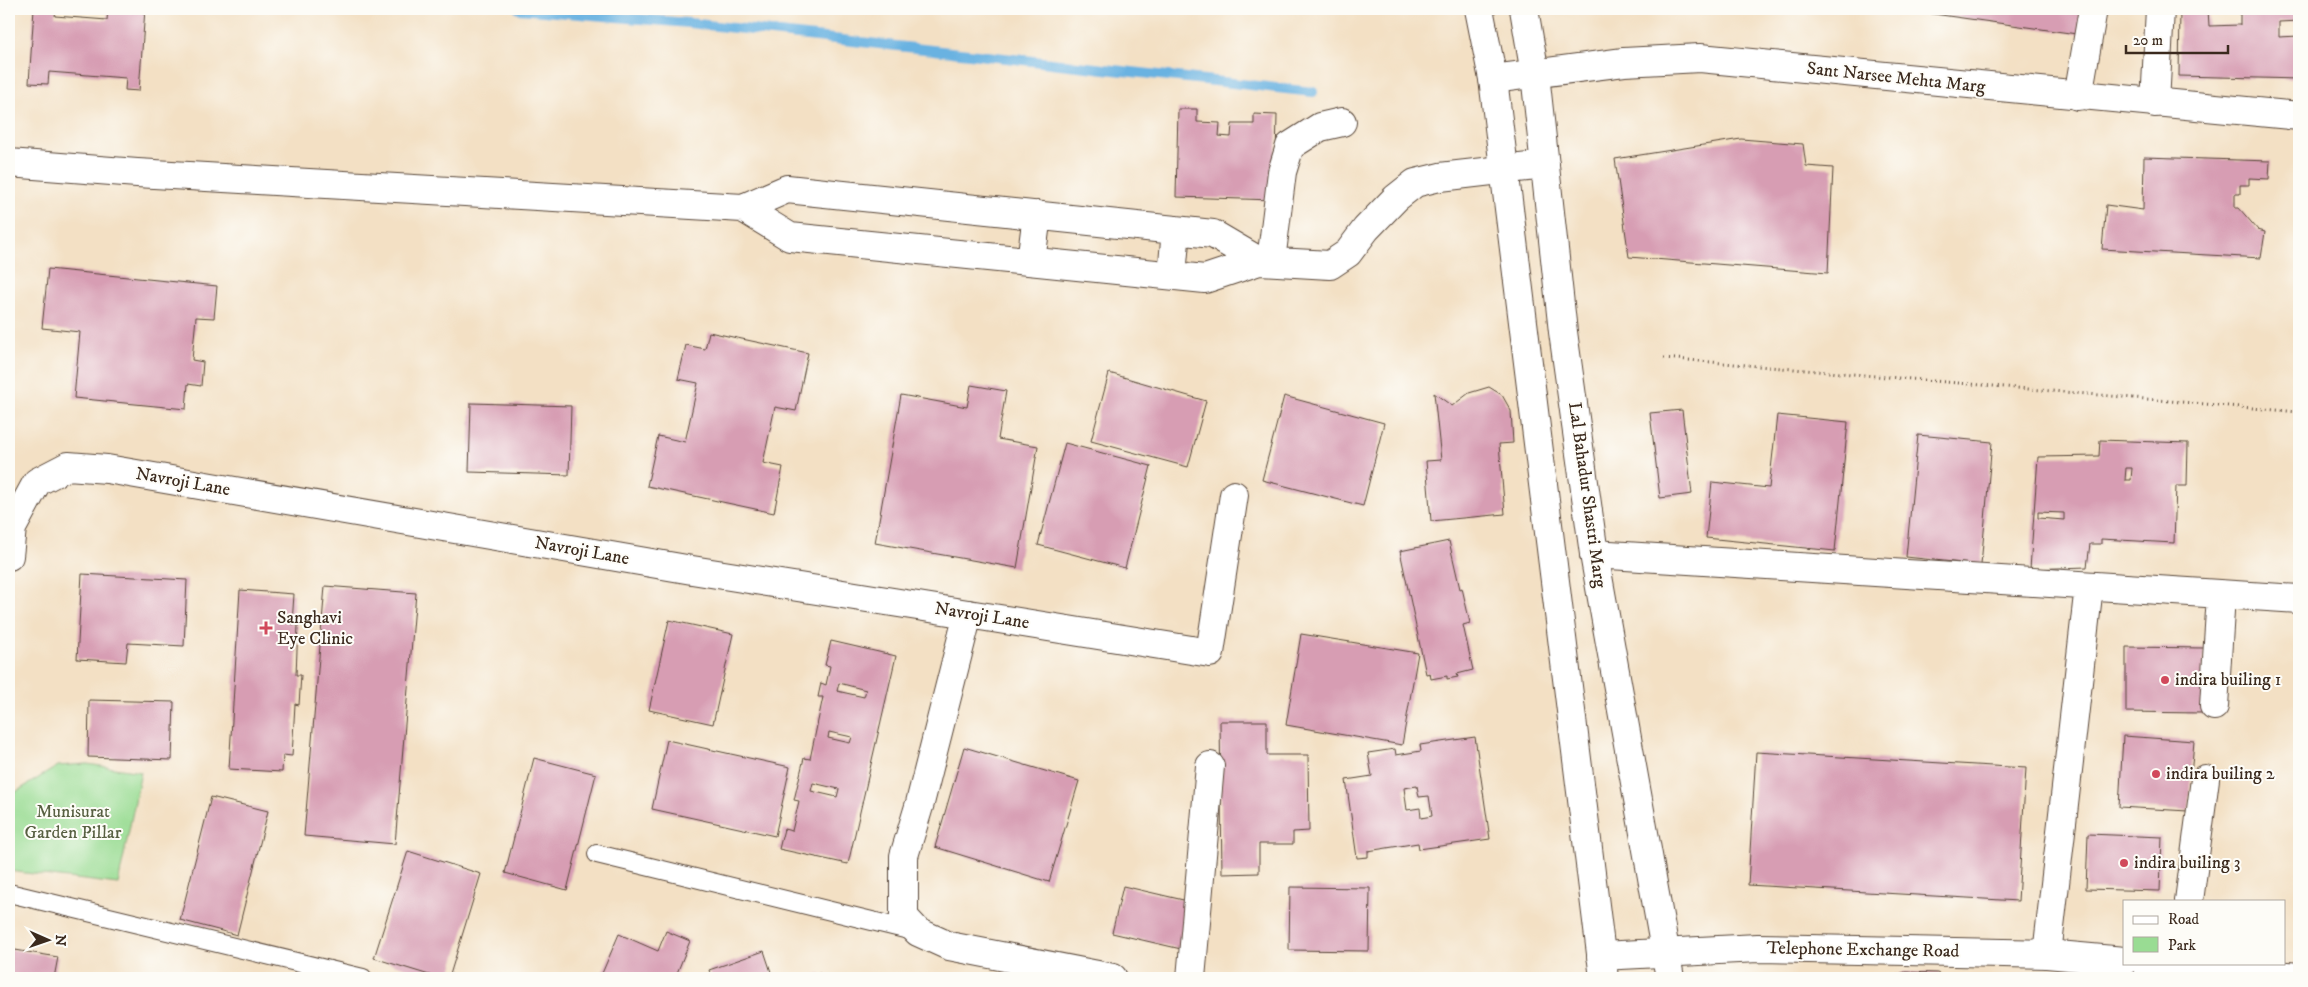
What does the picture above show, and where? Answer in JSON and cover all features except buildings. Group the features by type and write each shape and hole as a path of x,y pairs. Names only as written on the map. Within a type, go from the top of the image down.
{"street":[{"path":"1479,9 1493,79 1602,967"},
{"name":"Lal Bahadur Shastri Marg","path":"1524,9 1535,74 1563,332 1594,554 1668,966"},
{"path":"2078,96 2093,9"},
{"path":"2154,103 2160,9"},
{"name":"Sant Narsee Mehta Marg","path":"1493,79 1624,62 1700,58 2299,116"},
{"path":"1265,261 1282,172 1290,146 1320,127 1342,122"},
{"path":"9,163 156,174 742,208 788,188 1213,234 1265,261"},
{"path":"742,208 790,237 1205,279 1265,261 1330,265 1348,253 1366,229 1396,198 1415,184 1440,177 1545,165"},
{"path":"1031,261 1037,215"},
{"path":"1172,275 1176,230"},
{"name":"Navroji Lane","path":"9,556 17,503 37,482 68,466 107,469 672,566 1210,653 1234,495"},
{"path":"1594,554 2299,599"},
{"path":"2047,954 2089,586"},
{"path":"2214,706 2221,595"},
{"path":"968,614 920,803 904,856 904,917 918,932 949,946 1113,978"},
{"path":"1191,978 1210,766"},
{"path":"2189,900 2205,778"},
{"name":"Telephone Exchange Road","path":"1602,967 1668,966 1758,948 2047,954 2123,961"},
{"path":"2163,964 2299,977"}],"lane":[{"path":"597,854 918,932"},
{"path":"9,893 363,978"}],"path":[{"path":"1664,358 2299,412"}],"green space":[{"name":"Munisurat Garden Pillar","path":"87,764 141,772 118,884 9,871 9,796 58,766"}],"waterway":[{"path":"519,9 689,23 1313,92"}],"place":[{"name":"Sanghavi Eye Clinic","path":"266,628"},
{"name":"indira builing 1","path":"2165,680"},
{"name":"indira builing 2","path":"2156,774"},
{"name":"indira builing 3","path":"2124,863"}]}
